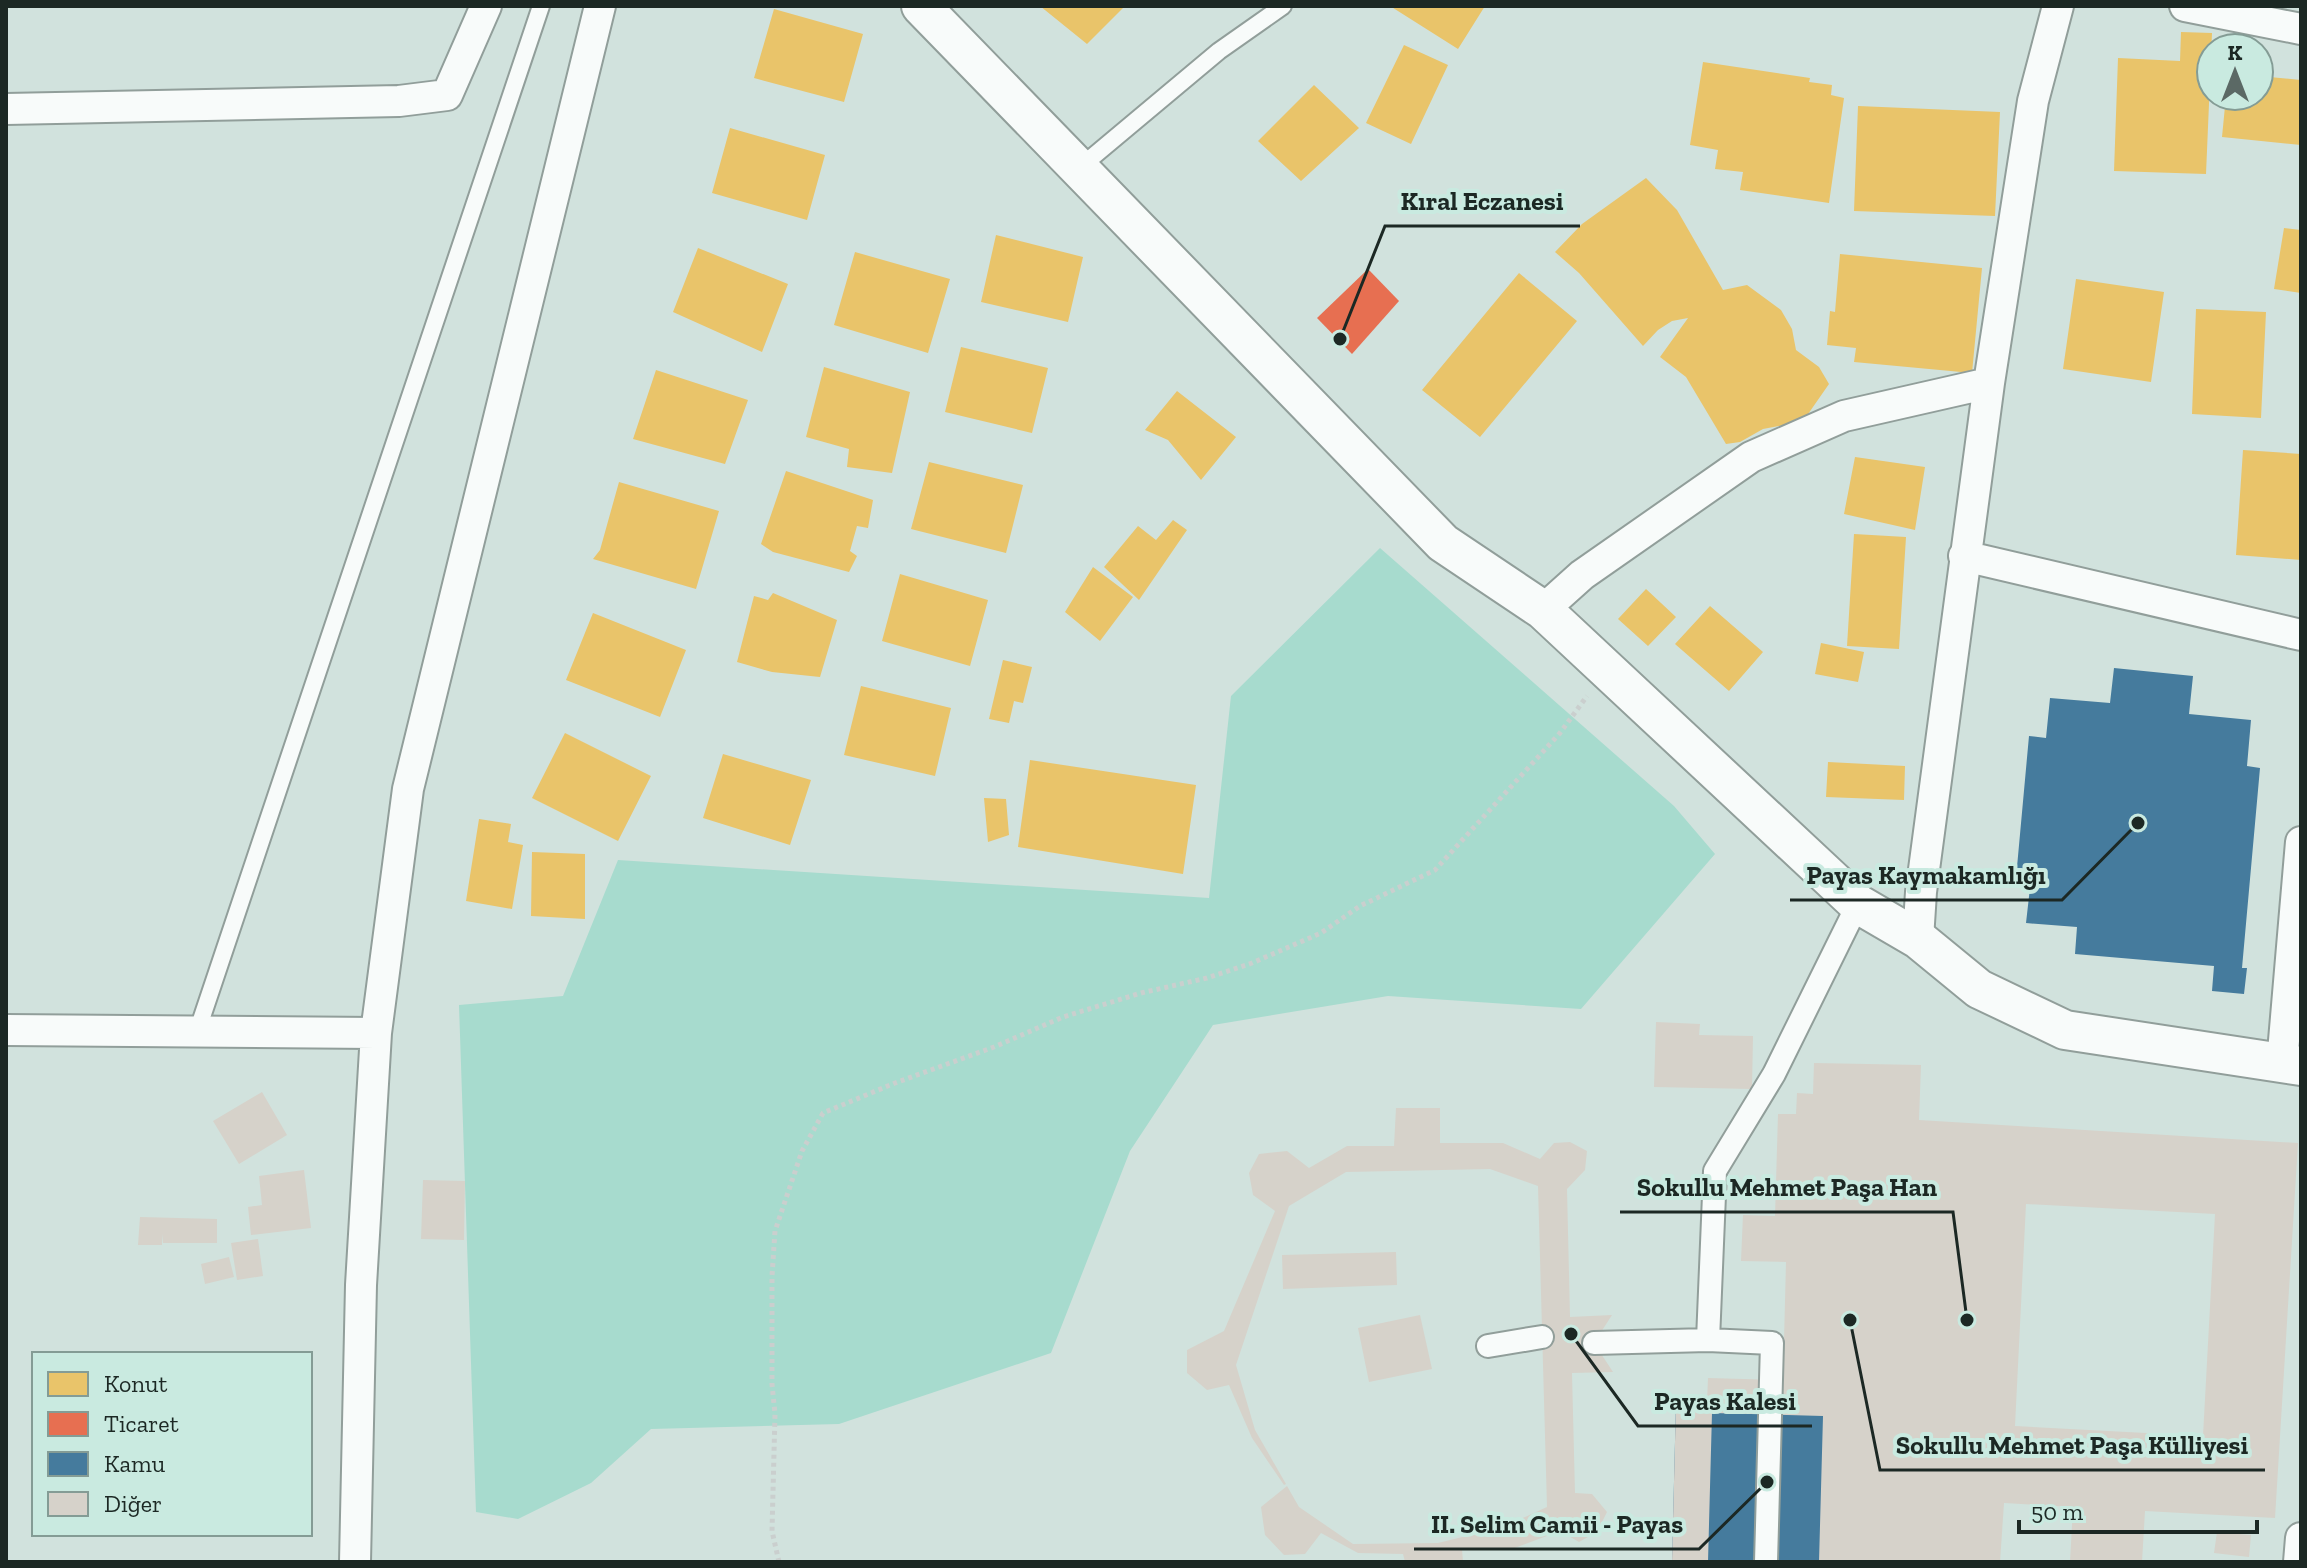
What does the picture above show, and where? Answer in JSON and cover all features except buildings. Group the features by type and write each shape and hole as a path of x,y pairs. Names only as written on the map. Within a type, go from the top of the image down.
{"street":[{"path":"6,109 399,101 447,95 486,6"},
{"path":"355,1562 361,1285 376,1033 408,789 600,6"},
{"path":"921,6 1443,543 1543,610 1858,904 1918,939 1979,989 2065,1030 2291,1065 2301,842"},
{"path":"1918,939 1921,892 1989,383 2033,101 2058,6"},
{"path":"2185,6 2301,29"},
{"path":"1543,610 1582,575 1751,457 1844,416 1989,383"},
{"path":"1964,556 2301,635"},
{"path":"1708,1340 1715,1171 1774,1074 1858,904"},
{"path":"6,1030 376,1033"},
{"path":"1488,1346 1542,1337"},
{"path":"1594,1343 1708,1340 1772,1343 1766,1562"},
{"path":"2299,1562 2301,1538"}],"lane":[{"path":"197,1032 541,6"},
{"path":"1078,169 1219,51 1283,6"}],"path":[{"path":"779,1562 772,1531 775,1414 772,1276 775,1231 802,1151 823,1113 1063,1017 1252,963 1321,933 1360,906 1435,870 1560,733 1607,669"}],"green space":[{"path":"1380,548 1674,806 1715,854 1581,1009 1388,996 1213,1025 1130,1151 1051,1353 839,1424 651,1429 591,1483 518,1519 476,1512 459,1005 563,996 618,860 1209,898 1231,696"}],"place":[{"name":"Kıral Eczanesi","path":"1340,339"},
{"name":"Payas Kaymakamlığı","path":"2138,823"},
{"name":"Sokullu Mehmet Paşa Külliyesi","path":"1850,1320"},
{"name":"Sokullu Mehmet Paşa Han","path":"1967,1320"},
{"name":"Payas Kalesi","path":"1571,1334"},
{"name":"II. Selim Camii - Payas","path":"1767,1482"}]}
